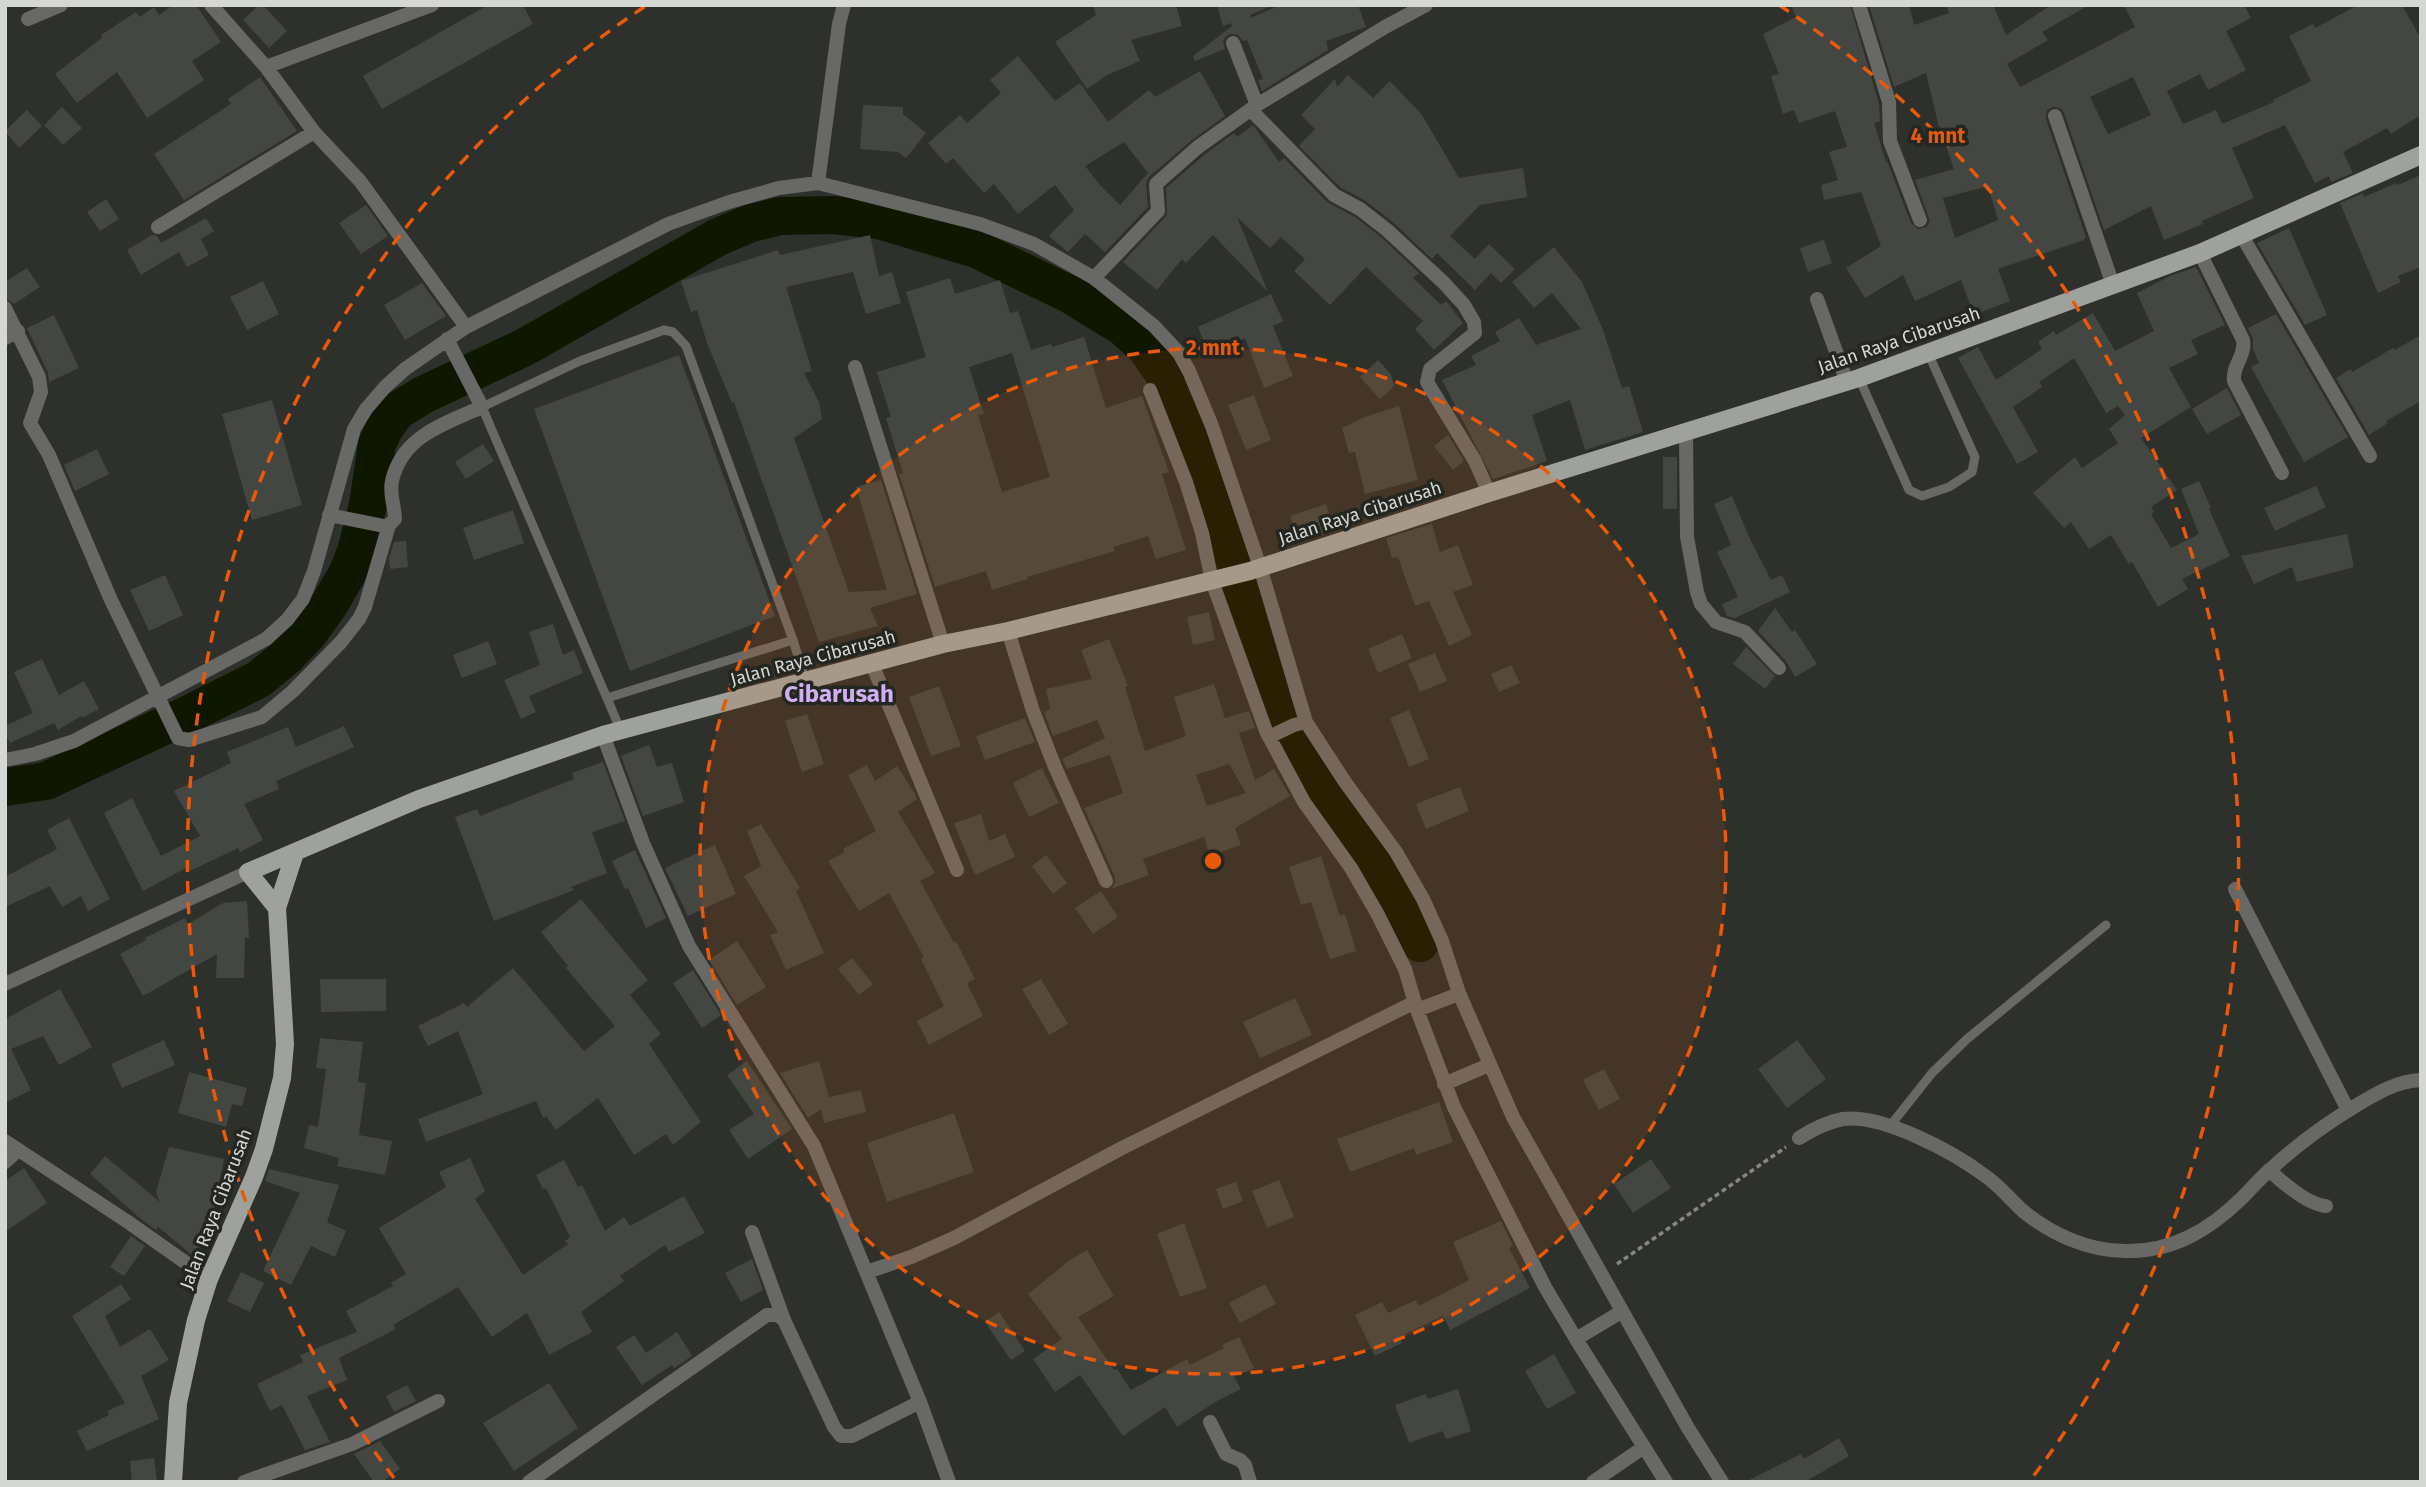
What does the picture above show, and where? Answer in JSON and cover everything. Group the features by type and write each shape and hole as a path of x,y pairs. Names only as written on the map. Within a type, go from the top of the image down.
{"main road":[{"name":"Jalan Raya Cibarusah","path":"248,872 419,799 612,733 943,644 1008,631 1255,569 1853,380 2200,253 2421,155"},
{"name":"Jalan Raya Cibarusah","path":"173,1482 178,1403 196,1320 209,1279 254,1177 275,1113 282,1078 285,1044 277,908 295,853"},
{"path":"248,872 277,908"}],"street":[{"path":"28,19 61,5"},
{"path":"266,67 432,5"},
{"path":"818,183 839,24 844,5"},
{"path":"1094,278 1157,211 1156,184 1198,147 1254,108 1385,27 1426,5"},
{"path":"1859,5 1889,102 1890,141 1920,220"},
{"path":"217,7 314,132 360,181 466,327"},
{"path":"1233,43 1254,108 1320,182 1334,195 1360,209 1387,230 1464,305 1474,322 1475,333 1430,369 1427,382 1475,461 1489,493"},
{"path":"2055,116 2113,285"},
{"path":"158,227 314,132"},
{"path":"5,760 35,754 74,741 266,639 288,620 303,599 314,571 354,429 366,409 405,369 466,327 668,224 729,202 779,188 818,183 980,224 1034,244 1094,278 1154,326 1179,353 1212,426 1300,724 1396,852 1423,899 1442,941 1483,1068 1600,1275 1617,1314 1722,1482"},
{"path":"2242,236 2370,456"},
{"path":"2200,253 2243,340 2244,352 2234,372 2234,382 2282,473"},
{"path":"1817,299 1853,380"},
{"path":"5,308 12,335 39,377 41,393 30,423 49,455 111,600 173,732 178,738 189,740 262,716 293,691 341,642 359,619 365,607 386,526 395,519 392,480 404,453 416,439 482,407 447,339"},
{"path":"855,367 943,644"},
{"path":"1150,390 1194,506 1240,664 1271,736 1304,802 1351,868 1405,969 1446,1083 1545,1287 1581,1336 1666,1482"},
{"path":"1686,433 1687,537 1701,604 1704,611 1716,622 1745,632 1779,668"},
{"path":"329,515 386,526"},
{"path":"1008,631 1033,711 1106,881"},
{"path":"872,664 957,870"},
{"path":"1271,736 1300,724"},
{"path":"612,733 643,842 689,946 814,1146 920,1402 949,1482"},
{"path":"5,984 248,872"},
{"path":"2235,889 2348,1110"},
{"path":"867,1272 954,1238 1122,1148 1418,1007 1459,994"},
{"path":"1446,1083 1483,1068"},
{"path":"1799,1138 1813,1128 1844,1119 1858,1119 1890,1126 1957,1157 1986,1175 2022,1210 2071,1240 2101,1249 2148,1250 2177,1244 2203,1230 2273,1174 2300,1143 2348,1110 2399,1083 2421,1080"},
{"path":"5,1141 209,1279"},
{"path":"5,1161 17,1151"},
{"path":"2273,1174 2316,1205 2326,1206"},
{"path":"752,1232 784,1320 834,1427 841,1436 852,1436 920,1402"},
{"path":"1581,1336 1617,1314"},
{"path":"529,1482 767,1315 778,1315 784,1320"},
{"path":"244,1482 352,1444 438,1401"},
{"path":"1210,1422 1226,1454 1245,1465 1250,1482"},
{"path":"1594,1482 1644,1447"}],"lane":[{"path":"612,733 607,698 482,407 580,361 652,333 664,330 673,332 686,346 806,682"},
{"path":"1853,380 1909,490 1922,496 1949,487 1972,472 1975,457 1928,353"},
{"path":"607,698 793,640"},
{"path":"1890,1126 1932,1073 1967,1039 2106,925"}],"path":[{"path":"1600,1275 1799,1138"}],"building":[{"path":"173,5 196,5 221,42 192,61 204,80 147,118 117,72 77,103 55,74 103,37 101,35 136,12 140,17 154,7 159,15"},
{"path":"259,5 263,5 287,31 269,48 243,20"},
{"path":"488,5 523,5 533,24 382,109 363,76"},
{"path":"1093,5 1176,5 1182,26 1131,40 1140,61 1107,75 1087,89 1055,42 1096,15"},
{"path":"1217,5 1273,5 1250,15 1251,18 1280,5 1358,5 1366,27 1326,41 1328,50 1262,91 1258,80 1263,79 1247,40 1243,41 1238,35 1226,36 1223,42 1225,49 1195,61 1193,56 1232,26 1231,23 1223,26"},
{"path":"1791,5 1850,5 1879,104 1880,121 1874,123 1886,162 1911,223 1918,229 1927,227 1930,221 1915,180 1954,169 1938,123 1926,73 1894,87 1869,5 1909,5 1914,25 1949,13 1946,5 1993,5 2006,35 2051,5 2089,5 2042,32 2048,40 2007,64 2020,87 2135,27 2124,5 2244,5 2251,18 2226,31 2246,70 2208,90 2200,74 2167,91 2183,124 2216,110 2222,124 2274,102 2273,100 2311,81 2289,36 2313,24 2315,28 2358,5 2402,5 2421,39 2421,115 2391,134 2387,128 2343,152 2353,173 2331,182 2329,176 2315,183 2285,125 2232,148 2254,198 2164,240 2151,206 2104,230 2064,113 2061,108 2053,107 2047,110 2046,119 2086,237 2084,240 1998,269 2010,301 1974,315 1961,280 1915,301 1903,275 1865,298 1846,268 1881,246 1861,192 1824,200 1821,185 1838,180 1829,152 1847,147 1835,111 1799,123 1794,110 1783,114 1771,76 1779,74 1763,34 1796,17","holes":["2133,77 2151,115 2108,134 2090,97","1988,186 1998,220 1955,238 1943,198"]},
{"path":"1018,56 1055,101 1080,83 1108,122 1149,90 1155,97 1200,71 1225,116 1149,177 1146,184 1148,207 1105,252 1085,234 1068,252 1049,236 1074,210 1055,185 1018,214 994,184 984,193 953,158 946,164 928,143 960,115 967,123 1001,93 990,80","holes":["1124,142 1148,173 1120,205 1085,166"]},
{"path":"1348,75 1373,98 1390,81 1422,115 1459,178 1523,168 1527,197 1480,205 1450,236 1475,259 1489,244 1515,269 1501,283 1491,273 1475,290 1437,253 1432,259 1366,201 1340,187 1299,146 1315,129 1301,115 1335,79 1337,87"},
{"path":"260,77 297,131 184,200 154,154 231,104 228,99"},
{"path":"863,105 903,107 903,114 926,133 906,158 898,152 860,149"},
{"path":"62,107 82,128 63,145 44,125"},
{"path":"27,110 42,126 19,148 5,131"},
{"path":"1253,125 1279,162 1284,158 1327,202 1355,217 1381,237 1419,273 1413,278 1441,305 1446,301 1463,323 1434,350 1415,329 1423,321 1366,267 1330,305 1294,271 1305,259 1281,237 1270,248 1237,217 1268,292 1213,235 1186,263 1182,259 1157,290 1123,262 1167,215 1166,188 1234,133 1237,137"},
{"path":"2421,175 2421,267 2398,276 2401,282 2378,293 2340,203 2363,193 2364,197"},
{"path":"106,199 119,219 100,231 87,212"},
{"path":"366,205 388,236 361,254 339,223"},
{"path":"206,218 214,231 201,239 209,255 187,267 179,252 141,275 127,250 152,235 157,236 161,243"},
{"path":"2289,228 2327,315 2305,325 2257,243"},
{"path":"870,235 879,276 892,272 901,303 866,314 853,272 786,287 812,371 804,373 819,402 822,419 794,438 849,592 887,590 856,487 881,480 917,594 870,608 878,626 819,642 734,402 732,403 707,343 697,310 691,312 681,281 778,250 780,255"},
{"path":"1824,240 1832,263 1808,272 1800,248"},
{"path":"1554,247 1582,282 1603,330 1622,388 1629,386 1643,432 1585,450 1570,400 1532,415 1547,461 1493,479 1442,380 1476,365 1471,356 1500,341 1495,332 1519,318 1536,345 1581,329 1552,293 1534,308 1512,282"},
{"path":"2196,267 2225,325 2191,340 2198,354 2169,368 2191,407 2141,438 2177,490 2151,507 2154,512 2151,514 2171,548 2199,534 2181,489 2199,481 2230,556 2182,579 2188,589 2158,607 2132,562 2129,564 2111,535 2089,549 2071,522 2064,528 2033,493 2075,457 2082,468 2118,443 2109,429 2125,415 2118,406 2106,413 2074,358 2039,382 2042,387 2013,407 2038,452 2017,464 1958,358 1978,347 1996,380 2042,349 2038,342 2054,331 2056,335 2093,313 2115,351 2154,331 2137,293 2170,276"},
{"path":"27,268 40,287 14,304 5,298 5,282"},
{"path":"950,278 955,294 1000,280 1010,313 1018,311 1031,350 1084,337 1106,408 1142,396 1169,472 1162,474 1186,550 1156,559 1148,536 1113,547 1115,551 992,590 986,571 935,587 899,474 903,473 886,418 891,417 877,372 926,357 906,292","holes":["1012,353 1050,477 1002,492 978,415 984,414 969,367"]},
{"path":"263,281 279,314 247,330 230,297"},
{"path":"422,283 446,316 405,340 384,305"},
{"path":"1271,294 1283,321 1273,326 1293,376 1264,388 1245,338 1209,354 1198,327"},
{"path":"2276,314 2348,437 2304,462 2251,367 2259,363 2248,328"},
{"path":"54,315 79,368 49,382 48,373 27,328"},
{"path":"2421,335 2421,401 2386,421 2388,423 2369,435 2336,378"},
{"path":"679,355 775,616 630,671 534,409"},
{"path":"1378,360 1391,374 1394,386 1380,399 1360,377"},
{"path":"2227,388 2241,415 2207,434 2192,409"},
{"path":"1254,395 1271,440 1246,450 1228,405"},
{"path":"272,400 302,505 252,520 222,414"},
{"path":"1399,406 1418,480 1365,494 1355,452 1349,453 1342,428"},
{"path":"1448,435 1464,461 1453,470 1434,446"},
{"path":"483,444 494,461 466,479 455,462"},
{"path":"97,449 109,474 75,491 64,465"},
{"path":"1663,457 1677,457 1677,509 1663,509"},
{"path":"2316,486 2326,507 2275,531 2264,508"},
{"path":"1732,496 1771,580 1782,575 1790,592 1735,618 1727,616 1722,604 1738,597 1717,552 1731,545 1714,504"},
{"path":"1326,504 1334,529 1299,541 1290,516"},
{"path":"513,510 524,543 474,560 463,528"},
{"path":"1432,524 1440,552 1458,545 1473,585 1453,592 1472,635 1449,646 1429,601 1415,606 1398,557 1392,558 1386,538"},
{"path":"2347,534 2354,567 2297,582 2292,567 2254,584 2241,556"},
{"path":"406,541 408,567 390,569 389,558 394,542"},
{"path":"165,575 183,615 149,631 130,590"},
{"path":"1775,608 1792,632 1795,630 1817,664 1795,677 1786,661 1758,631"},
{"path":"1209,612 1215,640 1193,645 1187,617"},
{"path":"553,624 563,655 574,650 583,673 529,696 536,712 521,719 504,680 540,665 529,632"},
{"path":"1402,634 1412,658 1378,673 1368,649"},
{"path":"1109,639 1128,686 1125,687 1145,751 1186,736 1174,697 1214,684 1225,718 1249,711 1255,728 1239,733 1255,780 1274,769 1290,796 1235,828 1241,845 1210,856 1204,837 1143,859 1149,875 1111,889 1115,877 1084,808 1123,793 1110,755 1067,769 1062,759 1105,738 1097,720 1053,736 1044,712 1050,709 1046,689 1092,679 1081,650","holes":["1229,764 1246,793 1207,806 1196,775"]},
{"path":"488,641 497,664 462,678 453,655"},
{"path":"1746,647 1775,676 1765,689 1733,664"},
{"path":"1435,653 1447,681 1420,692 1408,664"},
{"path":"42,659 59,695 84,681 99,709 58,730 54,723 10,743 5,726 33,713 14,672"},
{"path":"1511,665 1520,683 1499,692 1491,674"},
{"path":"939,686 961,746 931,756 909,697"},
{"path":"1409,710 1429,759 1409,767 1390,718"},
{"path":"807,714 824,764 802,772 785,721"},
{"path":"1025,718 1035,742 985,760 976,736"},
{"path":"344,726 354,747 276,781 279,789 244,804 263,840 240,852 238,848 190,871 188,867 143,891 104,813 132,798 161,856 200,836 174,791 231,763 227,752 288,727 296,747"},
{"path":"649,745 657,767 672,763 684,802 643,816 621,756"},
{"path":"603,762 625,821 592,832 607,873 571,887 574,890 494,921 455,817 477,809 480,816 574,779 572,773"},
{"path":"867,765 875,781 897,766 915,794 917,799 898,812 935,873 920,881 975,979 967,983 983,1016 929,1045 917,1021 944,1006 921,959 924,957 889,893 859,911 828,861 845,852 843,849 876,831 848,775"},
{"path":"1042,768 1059,803 1029,817 1013,783"},
{"path":"1460,787 1469,811 1426,829 1416,804"},
{"path":"981,814 989,841 1005,834 1015,857 975,875 954,823"},
{"path":"69,818 110,899 88,911 81,896 62,907 50,886 5,907 5,877 57,849 47,830"},
{"path":"761,824 800,888 796,891 824,953 786,970 770,935 778,932 744,876 761,866 747,831"},
{"path":"715,845 736,894 688,916 665,868"},
{"path":"635,850 666,918 646,928 612,861"},
{"path":"1046,855 1067,883 1053,894 1032,866"},
{"path":"1321,856 1340,916 1345,914 1356,951 1330,959 1311,902 1301,905 1289,867"},
{"path":"1101,891 1118,917 1093,934 1075,908"},
{"path":"581,899 648,980 630,995 661,1034 649,1044 701,1122 673,1145 666,1134 634,1155 598,1098 556,1130 546,1116 543,1118 536,1101 426,1142 418,1119 483,1094 458,1031 428,1046 418,1026 464,1003 467,1007 513,968 584,1051 615,1026 566,968 568,966 541,932"},
{"path":"247,901 249,938 245,938 244,978 216,978 217,954 143,996 120,954 185,918 188,924 223,903"},
{"path":"737,941 766,987 737,1005 709,960"},
{"path":"852,958 873,984 859,995 838,969"},
{"path":"693,970 721,1015 702,1028 673,983"},
{"path":"320,979 386,979 386,1011 321,1012"},
{"path":"1041,979 1068,1024 1049,1035 1022,989"},
{"path":"60,989 92,1047 59,1065 43,1036 11,1049 31,1090 5,1103 5,1019"},
{"path":"1295,998 1312,1035 1260,1058 1243,1022"},
{"path":"320,1038 363,1042 358,1082 366,1083 359,1135 392,1141 385,1175 337,1166 339,1158 304,1148 309,1125 318,1127 326,1069 316,1068"},
{"path":"164,1040 175,1065 122,1088 111,1064"},
{"path":"1797,1040 1826,1079 1787,1108 1758,1069"},
{"path":"747,1061 792,1129 748,1159 729,1130 754,1114 727,1075"},
{"path":"819,1061 829,1097 861,1090 866,1112 824,1123 821,1109 808,1118 780,1073"},
{"path":"1604,1069 1620,1099 1599,1110 1583,1080"},
{"path":"189,1072 247,1088 242,1106 232,1104 226,1127 178,1113"},
{"path":"1439,1102 1453,1142 1416,1155 1414,1148 1350,1172 1337,1139"},
{"path":"954,1113 974,1172 887,1202 867,1143"},
{"path":"169,1147 224,1159 214,1211 199,1232 206,1238 192,1255 158,1227 156,1230 142,1220 90,1174 105,1156 160,1202 156,1192"},
{"path":"470,1158 485,1191 475,1199 523,1275 568,1244 565,1241 570,1237 546,1188 543,1189 536,1175 564,1160 578,1187 582,1185 605,1231 624,1217 630,1226 684,1196 705,1233 669,1252 665,1245 620,1276 624,1281 581,1312 592,1332 549,1355 527,1313 492,1337 458,1287 393,1325 396,1329 339,1358 347,1380 307,1396 330,1442 305,1450 282,1405 270,1411 257,1384 303,1362 300,1355 357,1332 346,1311 393,1286 391,1283 406,1274 379,1228 446,1187 439,1172"},
{"path":"1651,1159 1671,1188 1633,1213 1614,1184"},
{"path":"24,1168 47,1203 5,1232 5,1181"},
{"path":"269,1169 339,1185 327,1222 346,1231 335,1257 311,1246 291,1285 263,1271 300,1193 265,1181"},
{"path":"1279,1180 1294,1217 1267,1228 1252,1191"},
{"path":"1236,1182 1243,1201 1223,1209 1216,1189"},
{"path":"1501,1221 1513,1246 1509,1248 1530,1288 1450,1330 1443,1316 1399,1337 1402,1343 1375,1356 1355,1315 1382,1302 1388,1313 1416,1300 1419,1306 1469,1280 1453,1242"},
{"path":"1184,1223 1207,1288 1180,1297 1157,1234"},
{"path":"131,1236 145,1246 124,1276 110,1267"},
{"path":"1087,1250 1114,1296 1078,1317 1131,1390 1187,1359 1190,1365 1224,1348 1222,1345 1239,1337 1254,1368 1234,1377 1241,1389 1177,1427 1165,1407 1123,1436 1080,1375 1055,1392 1033,1359 1062,1339 1028,1294 1070,1260"},
{"path":"752,1259 763,1290 741,1302 725,1273"},
{"path":"241,1272 264,1283 250,1312 227,1301"},
{"path":"121,1284 131,1299 105,1316 120,1347 150,1329 169,1360 141,1376 159,1419 87,1451 77,1431 109,1415 107,1411 125,1403 72,1316"},
{"path":"1265,1284 1276,1304 1240,1323 1229,1303"},
{"path":"999,1312 1025,1351 1011,1360 985,1322"},
{"path":"677,1332 692,1356 674,1368 672,1365 642,1385 616,1347 634,1335 646,1353"},
{"path":"1554,1354 1576,1393 1547,1409 1525,1371"},
{"path":"549,1383 578,1428 514,1471 483,1423"},
{"path":"407,1385 416,1401 394,1412 386,1396"},
{"path":"1458,1389 1471,1431 1446,1439 1443,1431 1409,1443 1395,1405 1426,1394 1428,1399"},
{"path":"1839,1438 1849,1456 1805,1482 1745,1482 1801,1454 1804,1459"},
{"path":"380,1441 400,1469 382,1482 374,1482 354,1454"},
{"path":"154,1458 157,1482 132,1482 130,1461"}],"waterway":[{"path":"5,787 46,781 259,679 286,657 308,634 347,574 356,552 368,505 377,444 397,411 423,395 525,347 718,237 751,223 780,216 834,215 879,220 976,249 1071,295 1123,327 1146,348 1177,393 1190,423 1210,500 1246,605 1275,710 1298,757 1380,869 1420,943"}],"district":[{"name":"Cibarusah","path":"839,694"}]}
